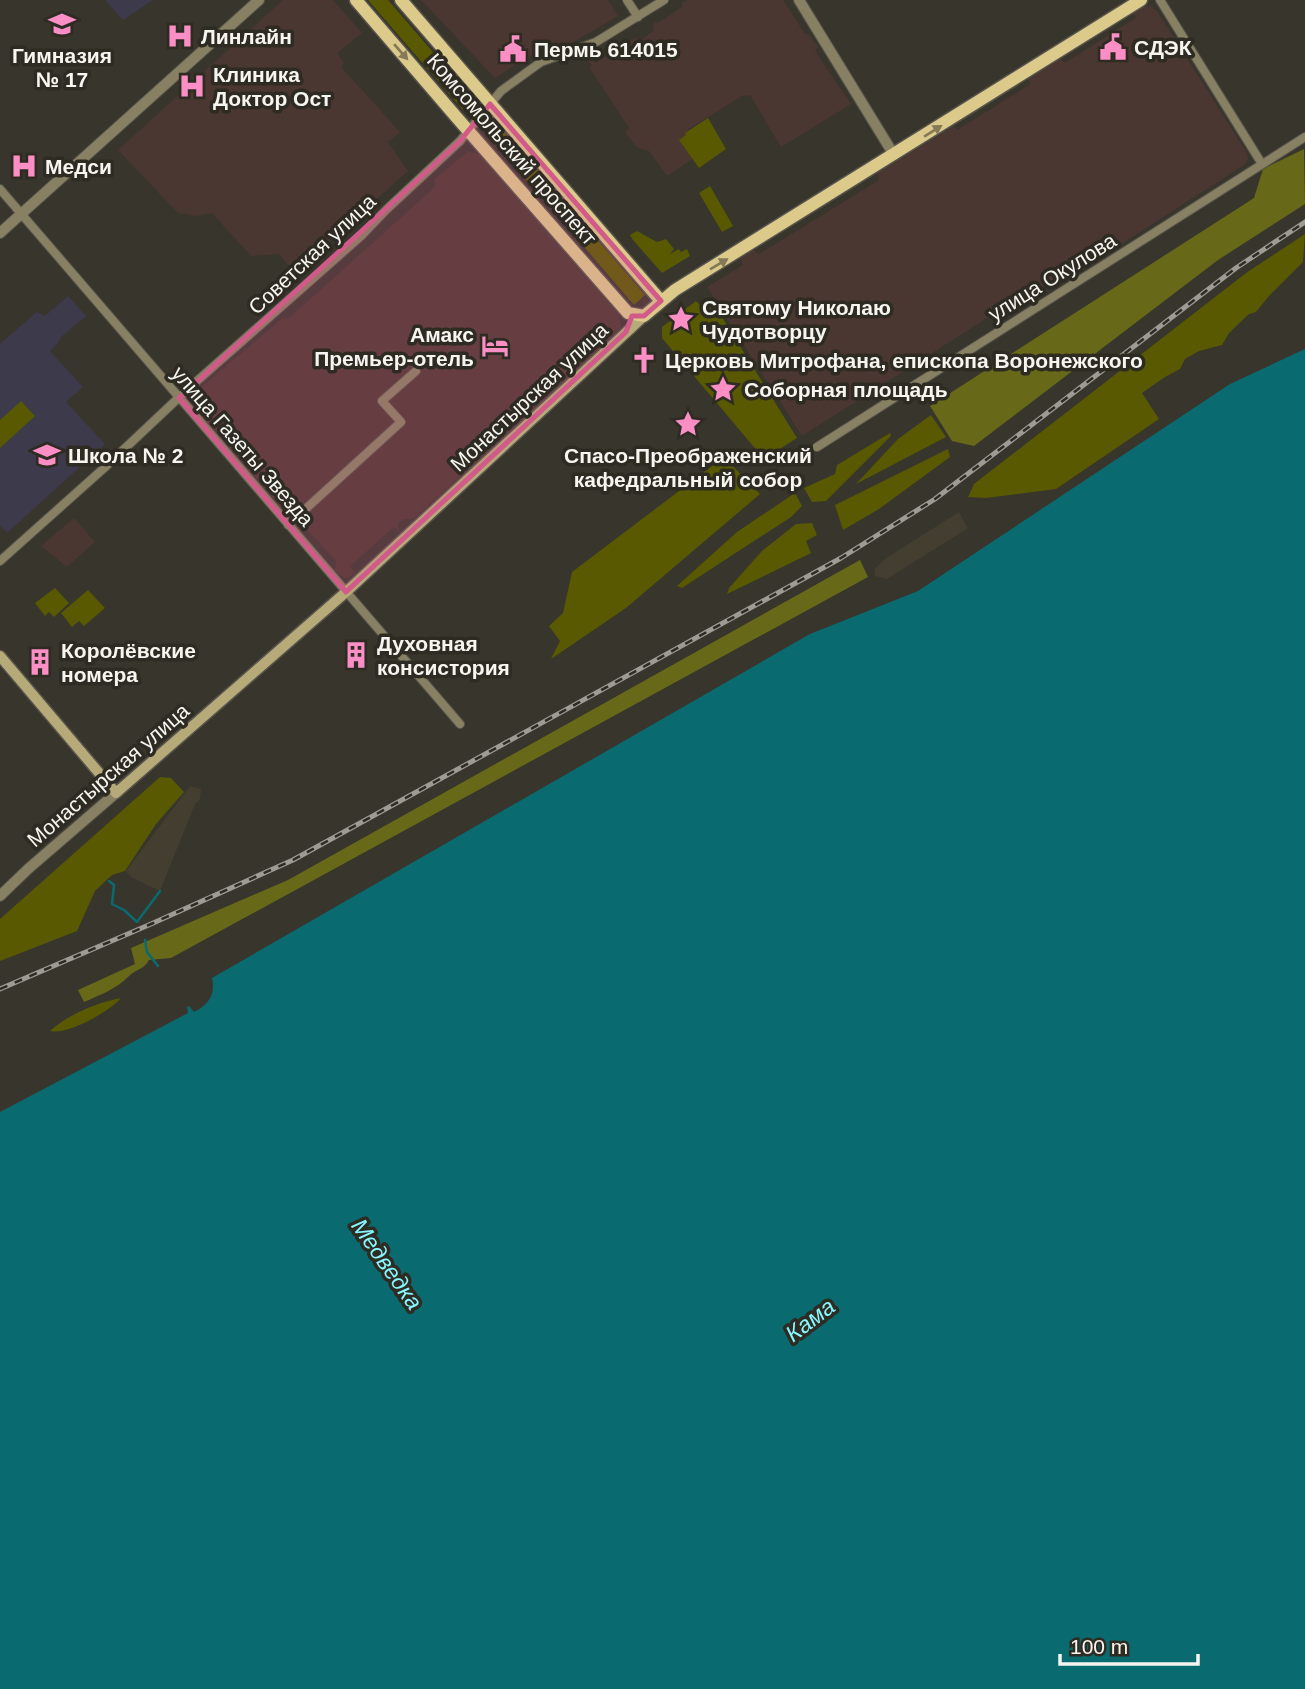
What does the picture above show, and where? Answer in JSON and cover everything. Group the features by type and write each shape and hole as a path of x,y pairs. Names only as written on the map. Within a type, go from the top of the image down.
{"main road":[{"name":"Комсомольский проспект","path":"356,0 628,313 632,327"},
{"name":"Комсомольский проспект","path":"401,0 661,301"},
{"name":"Монастырская улица","path":"116,793 346,592 661,301 1141,0"},
{"path":"628,313 644,316"},
{"path":"0,656 116,793"}],"street":[{"path":"0,233 259,0"},
{"path":"627,0 638,17"},
{"name":"Советская улица","path":"0,561 352,245 469,131 501,91 541,62 581,49 664,0"},
{"path":"799,0 894,155"},
{"path":"1160,0 1262,164"},
{"name":"улица Окулова","path":"817,447 1305,138"},
{"name":"улица Газеты Звезда","path":"0,189 460,724"},
{"path":"288,524 401,422 382,401 416,371"},
{"name":"Монастырская улица","path":"0,896 116,793"}],"highlighted area":[{"path":"490,104 661,301 644,316 632,316 626,332 346,592 179,398 460,141"}],"shaded area":[{"path":"105,0 153,0 123,20"},
{"path":"283,0 333,0 362,33 337,53 344,63 341,67 400,132 388,142 408,171 304,264 291,268 279,254 251,256 212,213 198,216 178,213 118,150"},
{"path":"368,0 388,0 475,101 464,111"},
{"path":"421,0 608,0 618,16 566,46 539,50 495,78"},
{"path":"687,0 783,0 805,34 809,34 818,47 815,51 851,104 781,147 750,95 742,96 687,130 697,156 667,176 649,151 638,148 625,133 629,128 589,67 592,65 587,58 591,58 595,63 635,38 641,40 653,31 654,22 658,23 682,7 682,3"},
{"path":"1151,6 1157,11 1247,153 1248,159 1244,165 1067,279 1059,277 1001,313 998,311 802,436 707,287 743,265 741,258 753,250 759,254 879,180 878,173 954,126 957,130 1031,84 1028,79 1060,59 1065,63 1137,17 1132,14 1142,7"},
{"path":"708,118 726,149 699,168 679,140"},
{"path":"505,132 645,295 634,305 494,142"},
{"path":"1304,149 1305,204 1218,260 974,446 952,441 930,406 1254,198 1263,169"},
{"path":"468,151 479,154 619,315 621,327 504,436 498,436 488,446 490,449 413,519 404,519 398,524 399,532 394,527 350,566 355,573 344,578 335,570 336,561 293,514 286,513 214,427 211,427 193,405 192,395 283,318 288,319 435,187 435,179"},
{"path":"710,186 733,226 722,232 699,193"},
{"path":"637,231 657,242 666,239 674,249 670,254 679,249 681,252 687,249 690,256 662,273 630,235"},
{"path":"1305,234 1303,262 1256,312 1249,314 1229,333 1222,345 1199,351 1185,359 1180,369 1142,393 1159,419 1056,489 986,498 968,497 974,484 1246,273"},
{"name":"Школа № 2","path":"68,296 86,316 61,337 50,351 83,387 66,402 105,444 7,533 0,525 0,344 37,312 45,316"},
{"path":"696,301 702,307 717,309 797,438 764,459 662,338 662,327"},
{"path":"21,401 35,416 0,448 0,420"},
{"path":"931,415 946,437 856,484 898,439"},
{"path":"890,433 891,436 826,501 812,502 804,488 835,474 837,465"},
{"path":"948,449 950,457 879,509 843,530 835,505"},
{"path":"724,457 760,494 626,608 551,659 560,641 549,626 563,613 572,572"},
{"path":"795,493 802,506 791,517 682,588 677,586 737,532"},
{"path":"959,512 968,528 887,579 875,576 874,569 888,557"},
{"path":"74,518 95,542 67,567 41,546"},
{"path":"812,523 817,535 806,541 811,553 727,594 729,588 762,551 796,524"},
{"path":"860,560 868,577 171,958 149,960 145,966 118,985 84,1002 78,990 135,964 131,948 288,880"},
{"path":"55,588 69,603 54,617 49,612 45,616 35,603"},
{"path":"88,590 105,608 84,626 79,621 72,627 61,613"},
{"path":"160,777 171,778 184,792 156,824 125,871 112,875 95,891 77,931 0,961 0,919"},
{"path":"190,786 201,789 200,799 195,804 160,891 131,877 126,871"},
{"path":"121,998 88,1021 67,1030 50,1031 83,1010"}],"water":[{"name":"Кама","path":"1305,349 1305,1689 0,1689 0,1112 188,1013 187,1007 194,1012 207,1003 212,994 212,978 810,634 918,591 1230,384"}],"waterway":[{"name":"Медведка","path":"109,881 114,885 112,904 124,910 137,922 160,891"},
{"name":"Медведка","path":"145,940 147,952 158,966"}],"railway":[{"path":"0,989 293,860 841,558 935,499 1236,268 1305,222"}],"place":[{"name":"Гимназия № 17","path":"62,24"},
{"name":"Линлайн","path":"180,36"},
{"name":"СДЭК","path":"1113,47"},
{"name":"Пермь 614015","path":"513,49"},
{"name":"Клиника Доктор Ост","path":"192,86"},
{"name":"Медси","path":"24,166"},
{"name":"Святому Николаю Чудотворцу","path":"681,319"},
{"name":"Амакс Премьер-отель","path":"495,346"},
{"name":"Церковь Митрофана, епископа Воронежского","path":"644,360"},
{"name":"Соборная площадь","path":"723,389"},
{"name":"Спасо-Преображенский кафедральный собор","path":"688,424"},
{"name":"Школа № 2","path":"47,455"},
{"name":"Духовная консистория","path":"356,655"},
{"name":"Королёвские номера","path":"40,662"}]}
